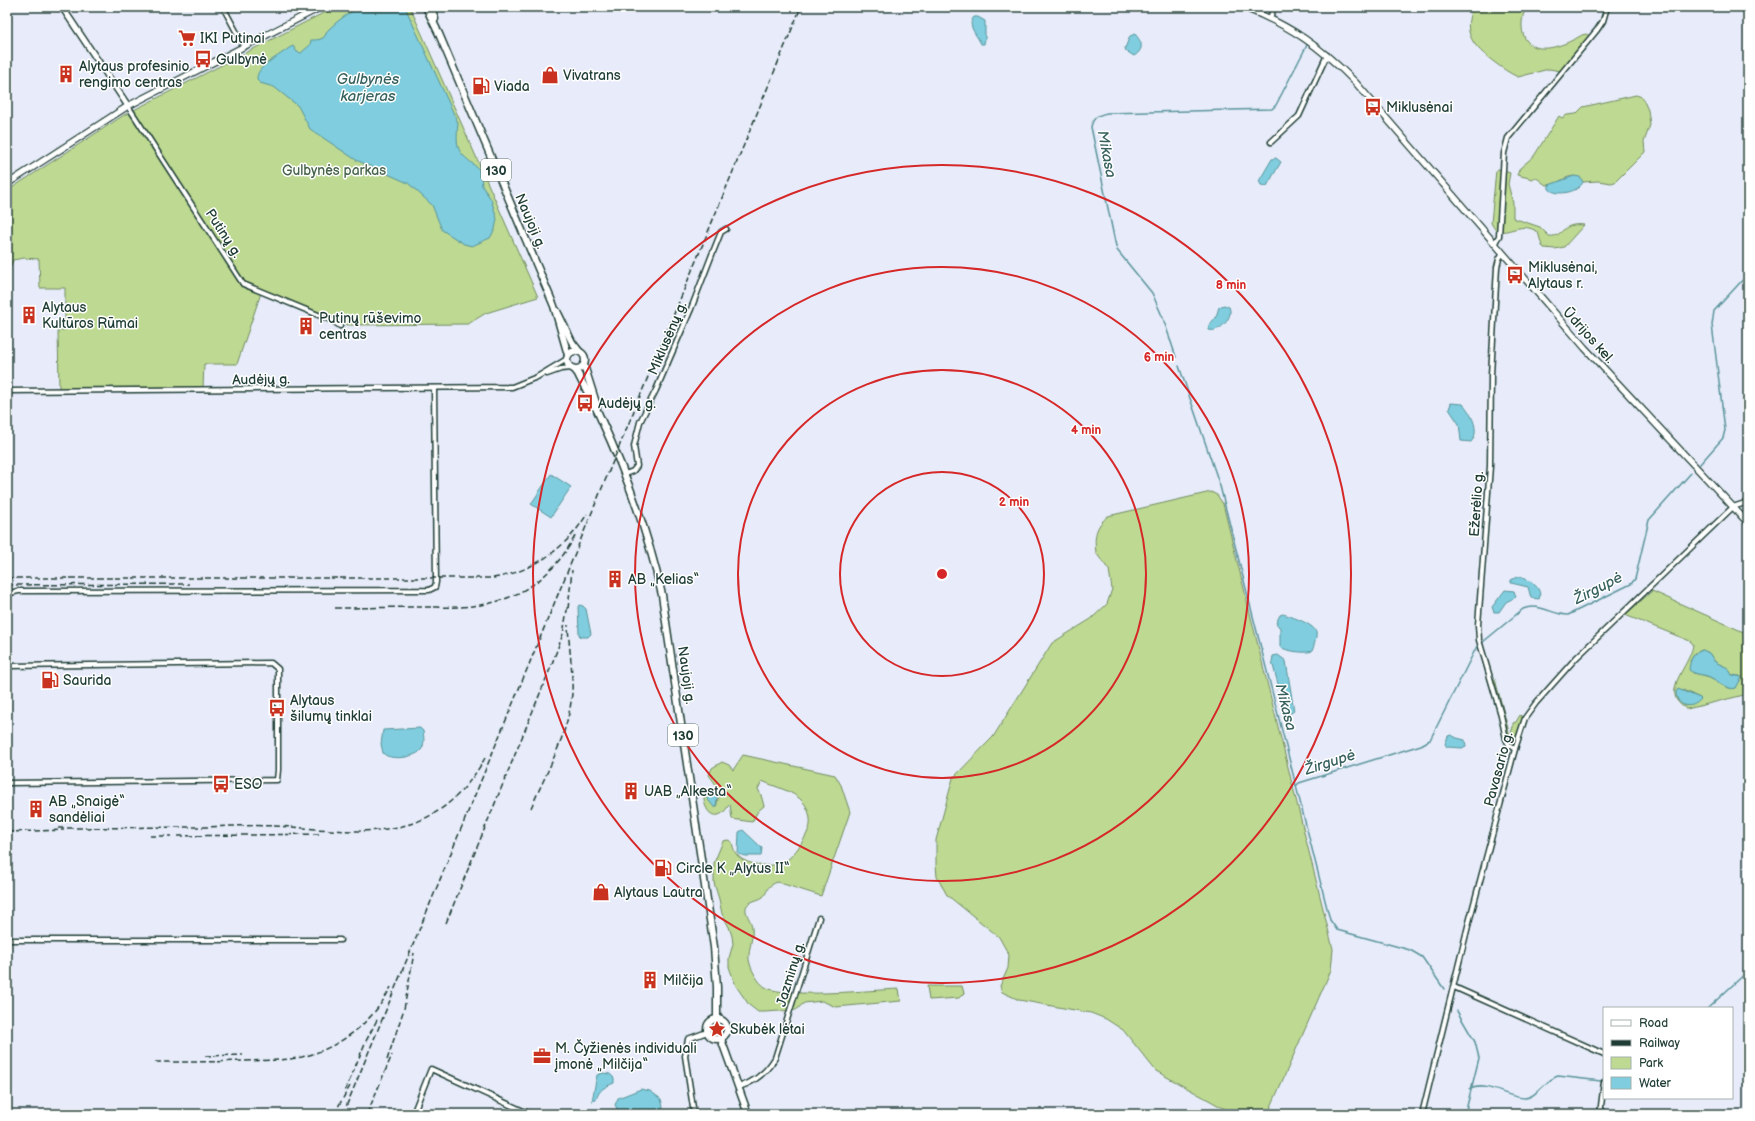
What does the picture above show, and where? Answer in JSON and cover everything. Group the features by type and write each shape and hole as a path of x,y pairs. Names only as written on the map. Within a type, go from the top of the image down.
{"main road":[{"path":"7,184 128,106 321,7"},
{"name":"Naujoji g.","path":"426,7 439,34 554,306 572,342 579,351"},
{"name":"Naujoji g.","path":"432,7 439,34"},
{"name":"Ūdrijos kel.","path":"1242,7 1270,18 1300,35 1327,55 1356,83 1502,254 1585,348 1748,523"},
{"name":"Naujoji g.","path":"554,306 568,357"},
{"path":"568,357 573,351 579,351"},
{"name":"130","path":"579,351 585,357 584,365"},
{"name":"130","path":"568,357 568,364 573,369"},
{"path":"573,369 580,369 584,365"},
{"name":"Naujoji g.","path":"584,365 600,415 625,474 651,547 666,616 714,947 717,987 717,1019"},
{"name":"Naujoji g.","path":"573,369 578,374 600,415"},
{"path":"717,1019 725,1023 727,1029 726,1035 721,1039 712,1039 707,1032 708,1023 717,1019"},
{"path":"721,1039 748,1114"}],"street":[{"path":"62,7 128,106"},
{"path":"223,7 244,46"},
{"path":"1270,18 1276,7"},
{"path":"1494,244 1499,236 1504,153 1508,138 1597,30 1603,21 1607,7"},
{"path":"1271,142 1299,116 1327,55"},
{"name":"Putinų g.","path":"128,106 243,284 333,321 340,326"},
{"name":"Miklusėnų g.","path":"625,474 633,471 637,466 634,446 640,422 656,390 691,309 713,252 722,232 726,229"},
{"name":"Ežerėlio g.","path":"1502,254 1497,267 1491,375 1490,466 1478,625 1479,640 1502,715 1506,739 1509,745 1515,749"},
{"name":"Audėjų g.","path":"537,378 568,357"},
{"name":"Audėjų g.","path":"7,392 512,387 561,369 573,369"},
{"path":"7,594 18,591 429,590 435,587 436,582 434,388"},
{"path":"1733,507 1748,502"},
{"name":"Pavasario g.","path":"1422,1114 1521,728 1536,702 1576,658 1733,507"},
{"path":"7,666 271,663 278,669 276,780 7,783"},
{"name":"Jazminų g.","path":"739,1087 749,1084 760,1077 768,1069 775,1058 819,918"},
{"path":"7,940 340,940"},
{"path":"1454,987 1603,1054"},
{"path":"694,1114 685,1048 688,1039 707,1032"},
{"path":"413,1114 431,1069 530,1114"},
{"path":"1603,1092 1601,1112 1606,1114"}],"green space":[{"name":"Gulbynės parkas","path":"335,7 410,7 538,297 486,313 468,324 348,325 262,290 237,364 204,364 203,388 59,389 58,330 65,330 65,288 40,288 39,259 24,258 13,260 7,276 7,191 124,115"},
{"path":"1473,7 1526,7 1522,24 1523,32 1529,43 1536,47 1554,47 1582,35 1586,34 1590,36 1561,71 1549,69 1518,77 1494,62 1475,45 1469,32 1468,24"},
{"path":"1636,95 1642,97 1648,110 1650,125 1644,142 1645,152 1615,182 1583,182 1575,176 1548,185 1534,177 1533,179 1517,175 1520,168 1534,156 1559,116 1562,118 1567,115 1576,114 1583,107"},
{"path":"1498,169 1510,173 1508,184 1513,203 1513,218 1540,227 1549,236 1557,235 1571,226 1584,225 1564,247 1555,249 1544,248 1538,232 1532,229 1521,228 1507,231 1496,231 1491,223 1496,170"},
{"path":"1211,492 1217,495 1223,504 1333,949 1331,970 1270,1109 1263,1114 1234,1114 1156,1071 1123,1030 1106,1019 1091,1013 1019,1000 1002,992 1000,986 1008,968 1009,955 999,937 947,895 937,877 936,840 953,778 993,737 1052,643 1091,619 1107,604 1112,589 1109,570 1096,553 1095,547 1096,532 1100,524 1108,516"},
{"path":"1652,591 1748,634 1748,694 1687,709 1679,703 1675,695 1675,687 1691,652 1693,644 1690,641 1625,615","holes":["1702,650 1709,653 1715,662 1727,668 1732,675 1740,676 1736,688 1733,689 1726,687 1709,677 1693,673 1690,661 1695,653","1683,690 1700,698 1701,699 1685,706 1677,699"]},
{"path":"1492,679 1495,679 1510,736 1513,723 1516,722 1520,715 1524,718 1513,745 1509,743"},
{"path":"743,755 835,775 841,785 850,812 821,896 777,882 769,887 763,897 747,905 746,911 752,926 749,960 756,977 765,987 775,991 790,993 829,993 899,989 901,1001 836,1007 822,1001 804,1003 796,1010 758,1012 749,1005 736,986 729,967 729,958 733,944 732,936 722,914 714,883 714,863 723,841 728,840 732,842 737,854 748,862 760,865 779,864 792,856 796,851 810,825 809,813 799,798 790,792 762,781 758,789 764,806 758,811 752,822 732,819 730,804 721,814 713,815 710,813 706,807 704,795 716,807 718,797 718,790 709,775 712,768 722,762 729,765 733,770"},
{"path":"927,986 962,986 964,993 959,998 929,1000"}],"water":[{"name":"Gulbynės karjeras","path":"392,7 405,7 458,123 457,141 460,152 481,171 482,186 491,199 497,219 495,229 490,238 472,246 464,244 442,230 432,205 408,183 356,160 310,129 298,106 274,87 260,83 257,80 259,71 270,61 293,46 297,52 301,53 310,45 311,40 323,38 328,30 343,17 353,11 361,9 381,10"},
{"path":"974,17 978,17 985,21 984,44 981,44 973,30 971,23"},
{"path":"1135,34 1141,43 1141,48 1140,51 1134,56 1126,51 1125,48 1130,36"},
{"path":"1276,158 1281,162 1267,186 1261,185 1259,181 1272,159"},
{"path":"1574,176 1580,177 1583,182 1581,186 1573,191 1557,193 1549,189 1549,185"},
{"path":"1224,305 1229,307 1230,315 1228,319 1221,327 1209,330 1209,325 1216,317 1219,307"},
{"path":"1451,403 1463,404 1472,417 1475,433 1471,442 1461,441 1459,424 1449,409"},
{"path":"551,474 571,487 551,517 531,504"},
{"path":"1517,577 1530,581 1537,587 1540,595 1539,599 1531,598 1528,587 1511,583 1511,580"},
{"path":"1505,590 1514,591 1516,597 1506,602 1499,612 1494,612 1492,607"},
{"path":"579,605 586,609 591,634 588,637 581,637 579,635"},
{"path":"1283,614 1301,621 1314,629 1316,636 1312,651 1296,652 1280,647 1280,628 1276,623 1280,615"},
{"path":"1703,650 1709,653 1715,662 1728,668 1732,675 1742,677 1736,688 1733,689 1726,687 1710,677 1694,673 1689,670 1693,657"},
{"path":"1278,655 1286,661 1294,711 1289,714 1285,709 1272,662 1273,656"},
{"path":"1678,689 1701,699 1693,705 1689,706 1682,704 1677,697 1676,692"},
{"path":"420,728 423,731 424,741 421,750 418,753 408,757 396,758 383,753 381,744 383,730"},
{"path":"1451,735 1465,740 1466,746 1462,748 1447,747 1445,744 1448,736"},
{"path":"718,787 716,807 714,807 704,795"},
{"path":"743,830 762,848 761,856 746,856 738,854 739,832"},
{"path":"602,1073 610,1074 614,1078 614,1083 603,1089 599,1093 596,1100 592,1101 597,1075"},
{"path":"641,1089 650,1091 661,1099 663,1107 661,1114 620,1114 615,1105 618,1098"}],"waterway":[{"name":"Mikasa","path":"1176,357 1163,318 1152,293 1117,250 1091,127 1093,121 1096,117 1107,113 1272,109 1276,105 1307,45"},
{"name":"Žirgupė","path":"1700,464 1723,438 1725,430 1712,325 1714,311 1748,274"},
{"name":"Mikasa","path":"1179,366 1220,486 1330,920 1337,930 1410,950 1422,957 1444,989"},
{"name":"Žirgupė","path":"1483,642 1523,609 1535,607 1568,615 1631,584 1635,579 1649,520 1691,473"},
{"name":"Žirgupė","path":"1296,786 1299,783 1421,745 1430,740 1477,646"},
{"path":"1709,1007 1748,971"},
{"name":"Mikasa","path":"1457,1011 1475,1042 1479,1058 1465,1114"},
{"path":"1470,1089 1477,1087 1491,1088 1525,1098 1533,1095 1549,1081 1558,1076 1601,1081"}],"railway":[{"path":"343,1114 801,7"},
{"path":"7,578 493,578 507,575 535,564 559,548 579,526 587,514"},
{"path":"335,608 461,607 505,599 519,593 545,575 557,563 575,536"},
{"path":"568,609 572,570"},
{"path":"7,585 189,584"},
{"path":"446,923 550,669 563,634 568,604"},
{"path":"531,808 567,723 572,693 568,625"},
{"path":"58,828 275,826 346,831 381,830 416,822 438,811 448,804 465,787 485,758"},
{"path":"7,832 64,830"},
{"path":"178,836 320,834"},
{"path":"150,836 171,836"},
{"path":"387,1060 404,1009 414,953"},
{"path":"155,1062 280,1060 302,1057 316,1053 354,1032 375,1011 384,1000 391,987"},
{"path":"345,1091 366,1041 378,1018"},
{"path":"205,1056 243,1055"},
{"path":"367,1114 392,1055"},
{"path":"334,1114 350,1086"}],"place":[{"name":"IKI Putinai","path":"187,38"},
{"name":"Gulbynė","path":"203,59"},
{"name":"Alytaus profesinio rengimo centras","path":"66,74"},
{"name":"Vivatrans","path":"550,75"},
{"name":"Viada","path":"481,86"},
{"name":"Miklusėnai","path":"1373,107"},
{"name":"Miklusėnai, Alytaus r.","path":"1515,275"},
{"name":"Alytaus Kultūros Rūmai","path":"29,315"},
{"name":"Putinų rūševimo centras","path":"306,326"},
{"name":"Audėjų g.","path":"585,403"},
{"name":"AB „Kelias“","path":"615,579"},
{"name":"Saurida","path":"50,680"},
{"name":"Alytaus šilumų tinklai","path":"277,708"},
{"name":"ESO","path":"221,784"},
{"name":"UAB „Alkesta“","path":"631,791"},
{"name":"AB „Snaigė“ sandėliai","path":"36,809"},
{"name":"Circle K „Alytus II“","path":"663,868"},
{"name":"Alytaus Lautra","path":"601,892"},
{"name":"Milčija","path":"650,980"},
{"name":"Skubėk lėtai","path":"717,1029"},
{"name":"M. Čyžienės individuali įmonė „Milčija“","path":"542,1056"}]}
